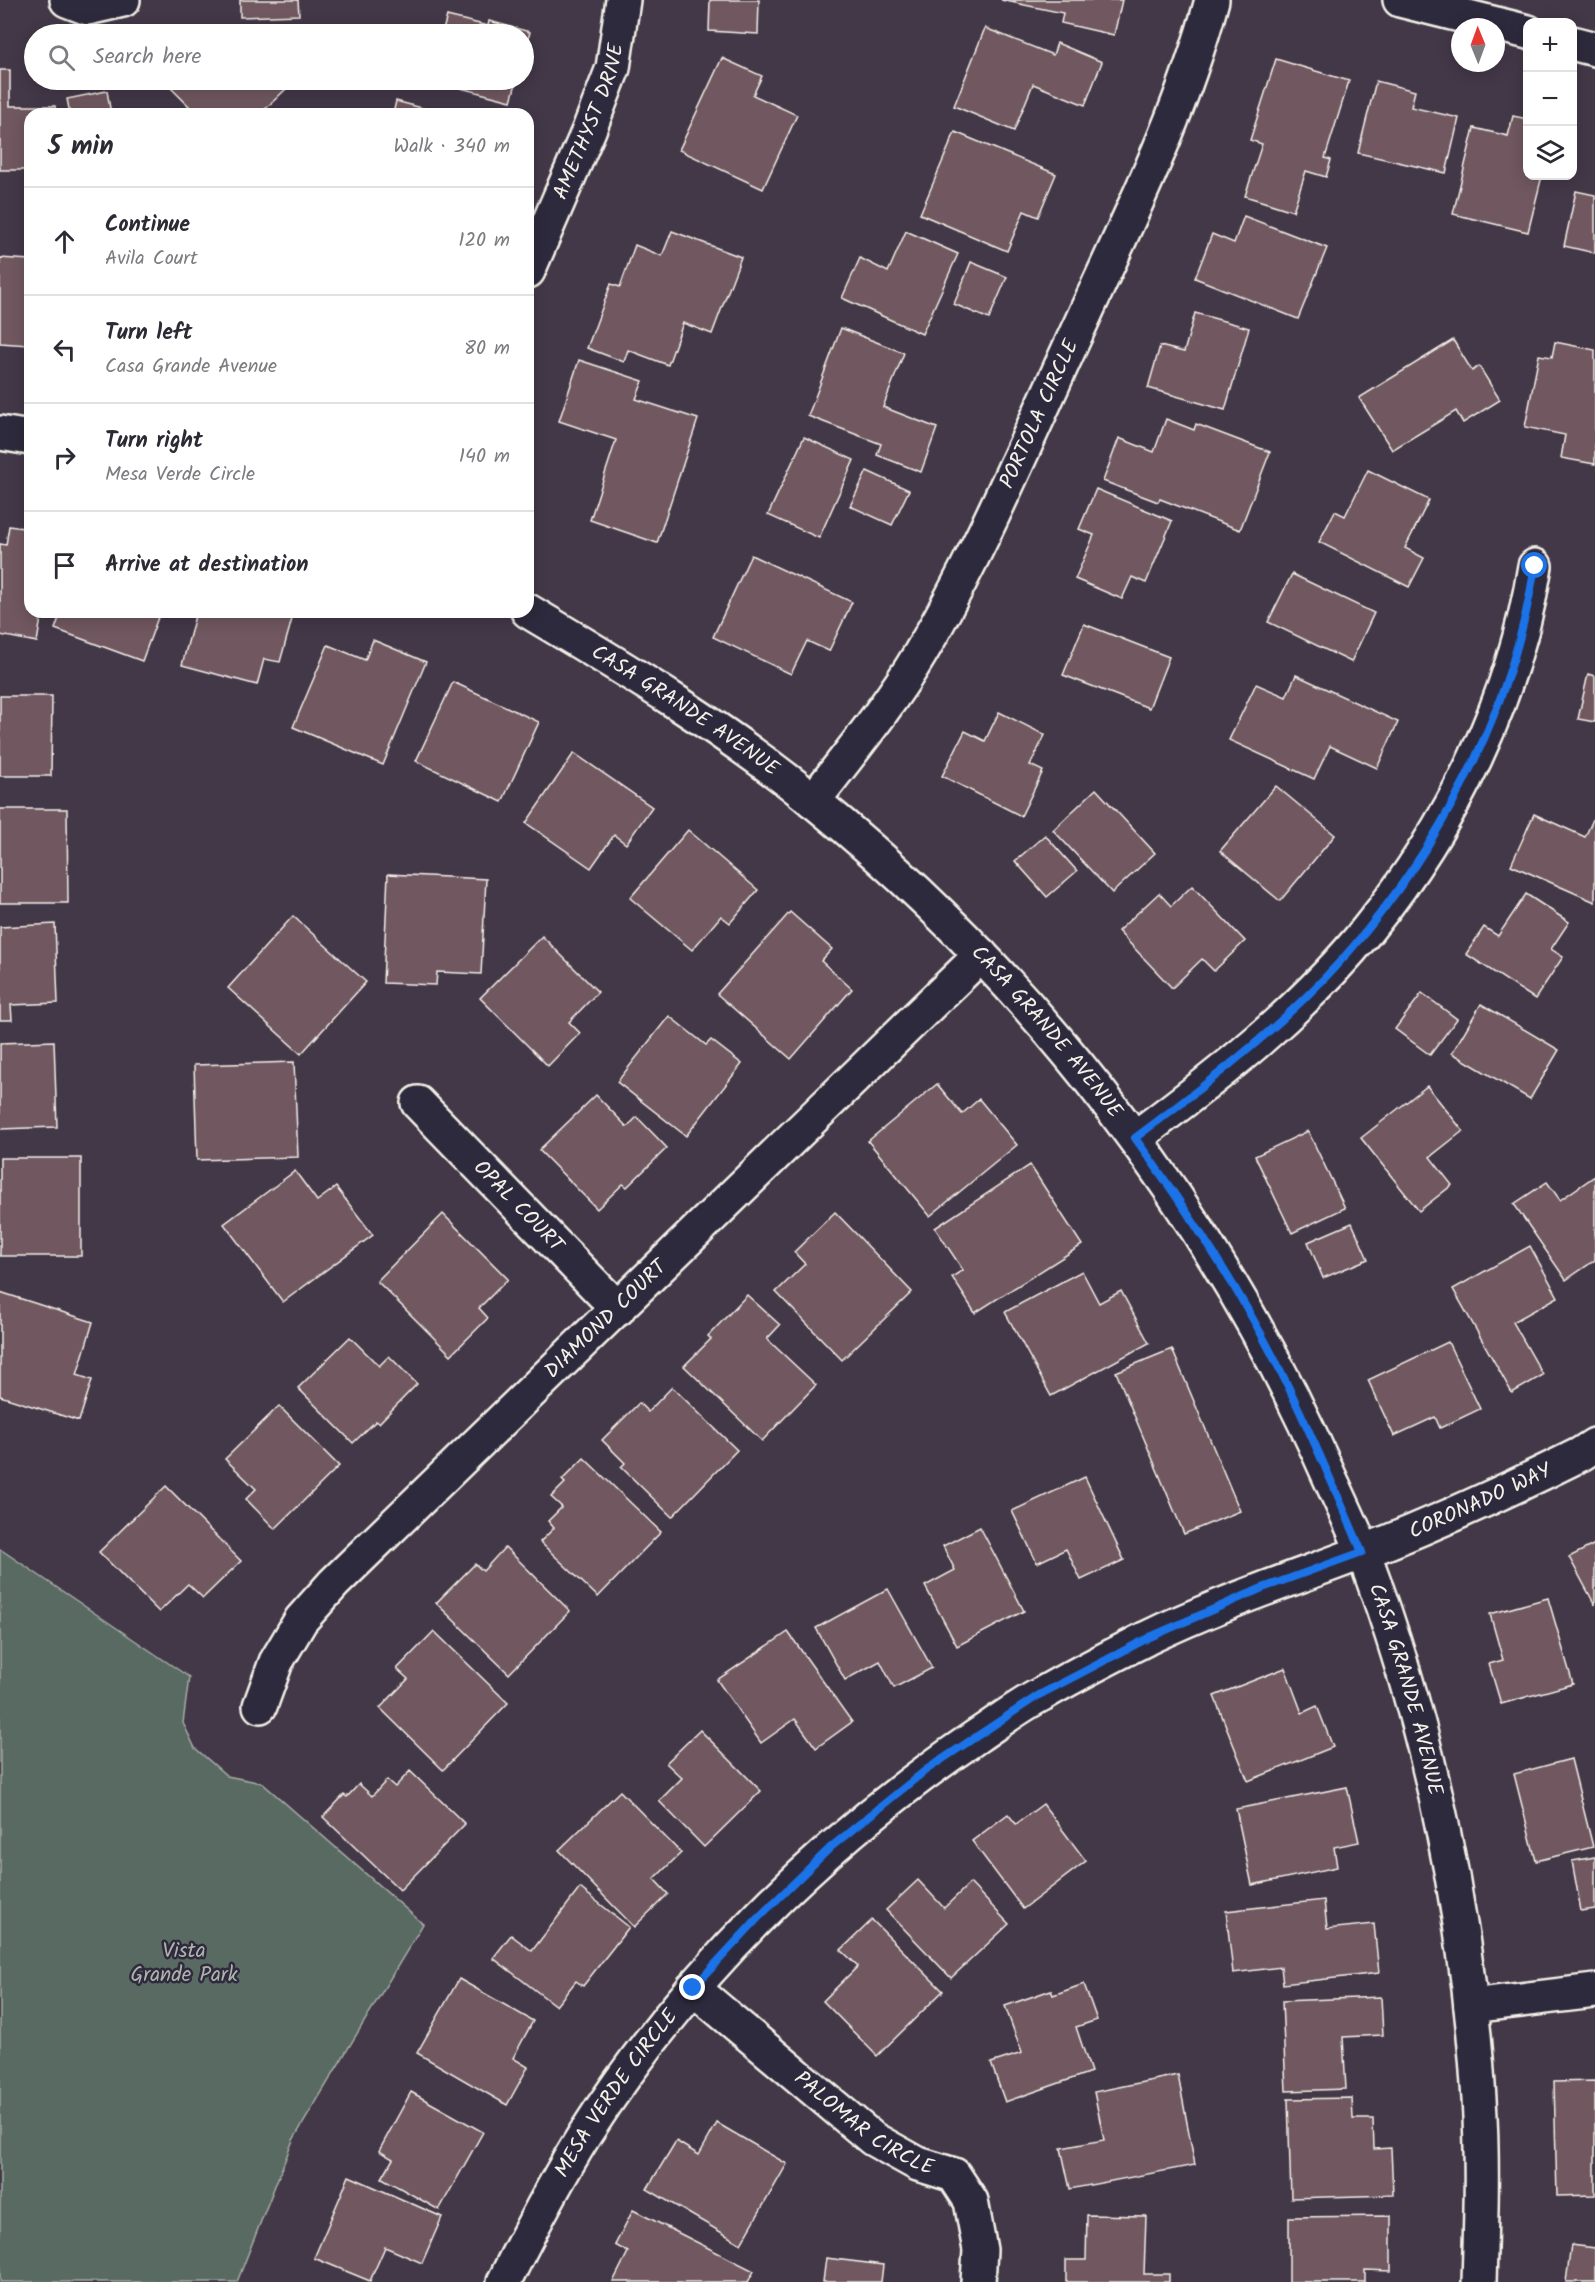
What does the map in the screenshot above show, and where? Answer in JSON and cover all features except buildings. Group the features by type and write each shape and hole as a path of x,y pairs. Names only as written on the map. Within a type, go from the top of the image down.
{"street":[{"path":"68,0 88,8 123,0"},
{"name":"AMETHYST DRIVE","path":"534,257 613,68 623,0"},
{"name":"PORTOLA CIRCLE","path":"813,801 873,722 918,656 962,580 1132,211 1189,76 1212,0"},
{"path":"1400,0 1523,31"},
{"path":"1577,44 1595,49"},
{"path":"0,433 24,437"},
{"path":"1135,1138 1203,1088 1297,1004 1367,930 1402,882 1437,830 1482,743 1517,651 1529,605 1535,566"},
{"name":"CASA GRANDE AVENUE","path":"534,615 660,691 813,801 903,879 981,955 1091,1080 1135,1138 1206,1242 1283,1376 1362,1552 1399,1660 1443,1828 1458,1909 1471,2006 1479,2100 1481,2206 1479,2282"},
{"name":"DIAMOND COURT","path":"260,1706 276,1662 301,1620 334,1583 981,955"},
{"name":"OPAL COURT","path":"418,1103 618,1309"},
{"name":"CORONADO WAY","path":"1362,1552 1487,1500 1581,1455 1595,1445"},
{"name":"MESA VERDE CIRCLE","path":"504,2282 540,2211 585,2134 631,2067 693,1988 758,1918 831,1847 926,1770 1039,1695 1150,1637 1260,1589 1362,1552"},
{"name":"PALOMAR CIRCLE","path":"693,1988 873,2139 918,2164 954,2175 971,2200 980,2250 978,2282"},
{"path":"1471,2006 1595,1991"}],"green space":[{"name":"Vista Grande Park","path":"0,1549 189,1677 183,1723 195,1748 227,1776 262,1783 423,1924 293,2140 237,2282 0,2282"}],"route":[{"path":"693,1988 758,1918 831,1847 926,1770 1039,1695 1150,1637 1260,1589 1362,1552 1283,1376 1206,1242 1135,1138 1203,1088 1297,1004 1367,930 1402,882 1431,839 1482,743 1517,651 1529,605 1535,566"}]}
